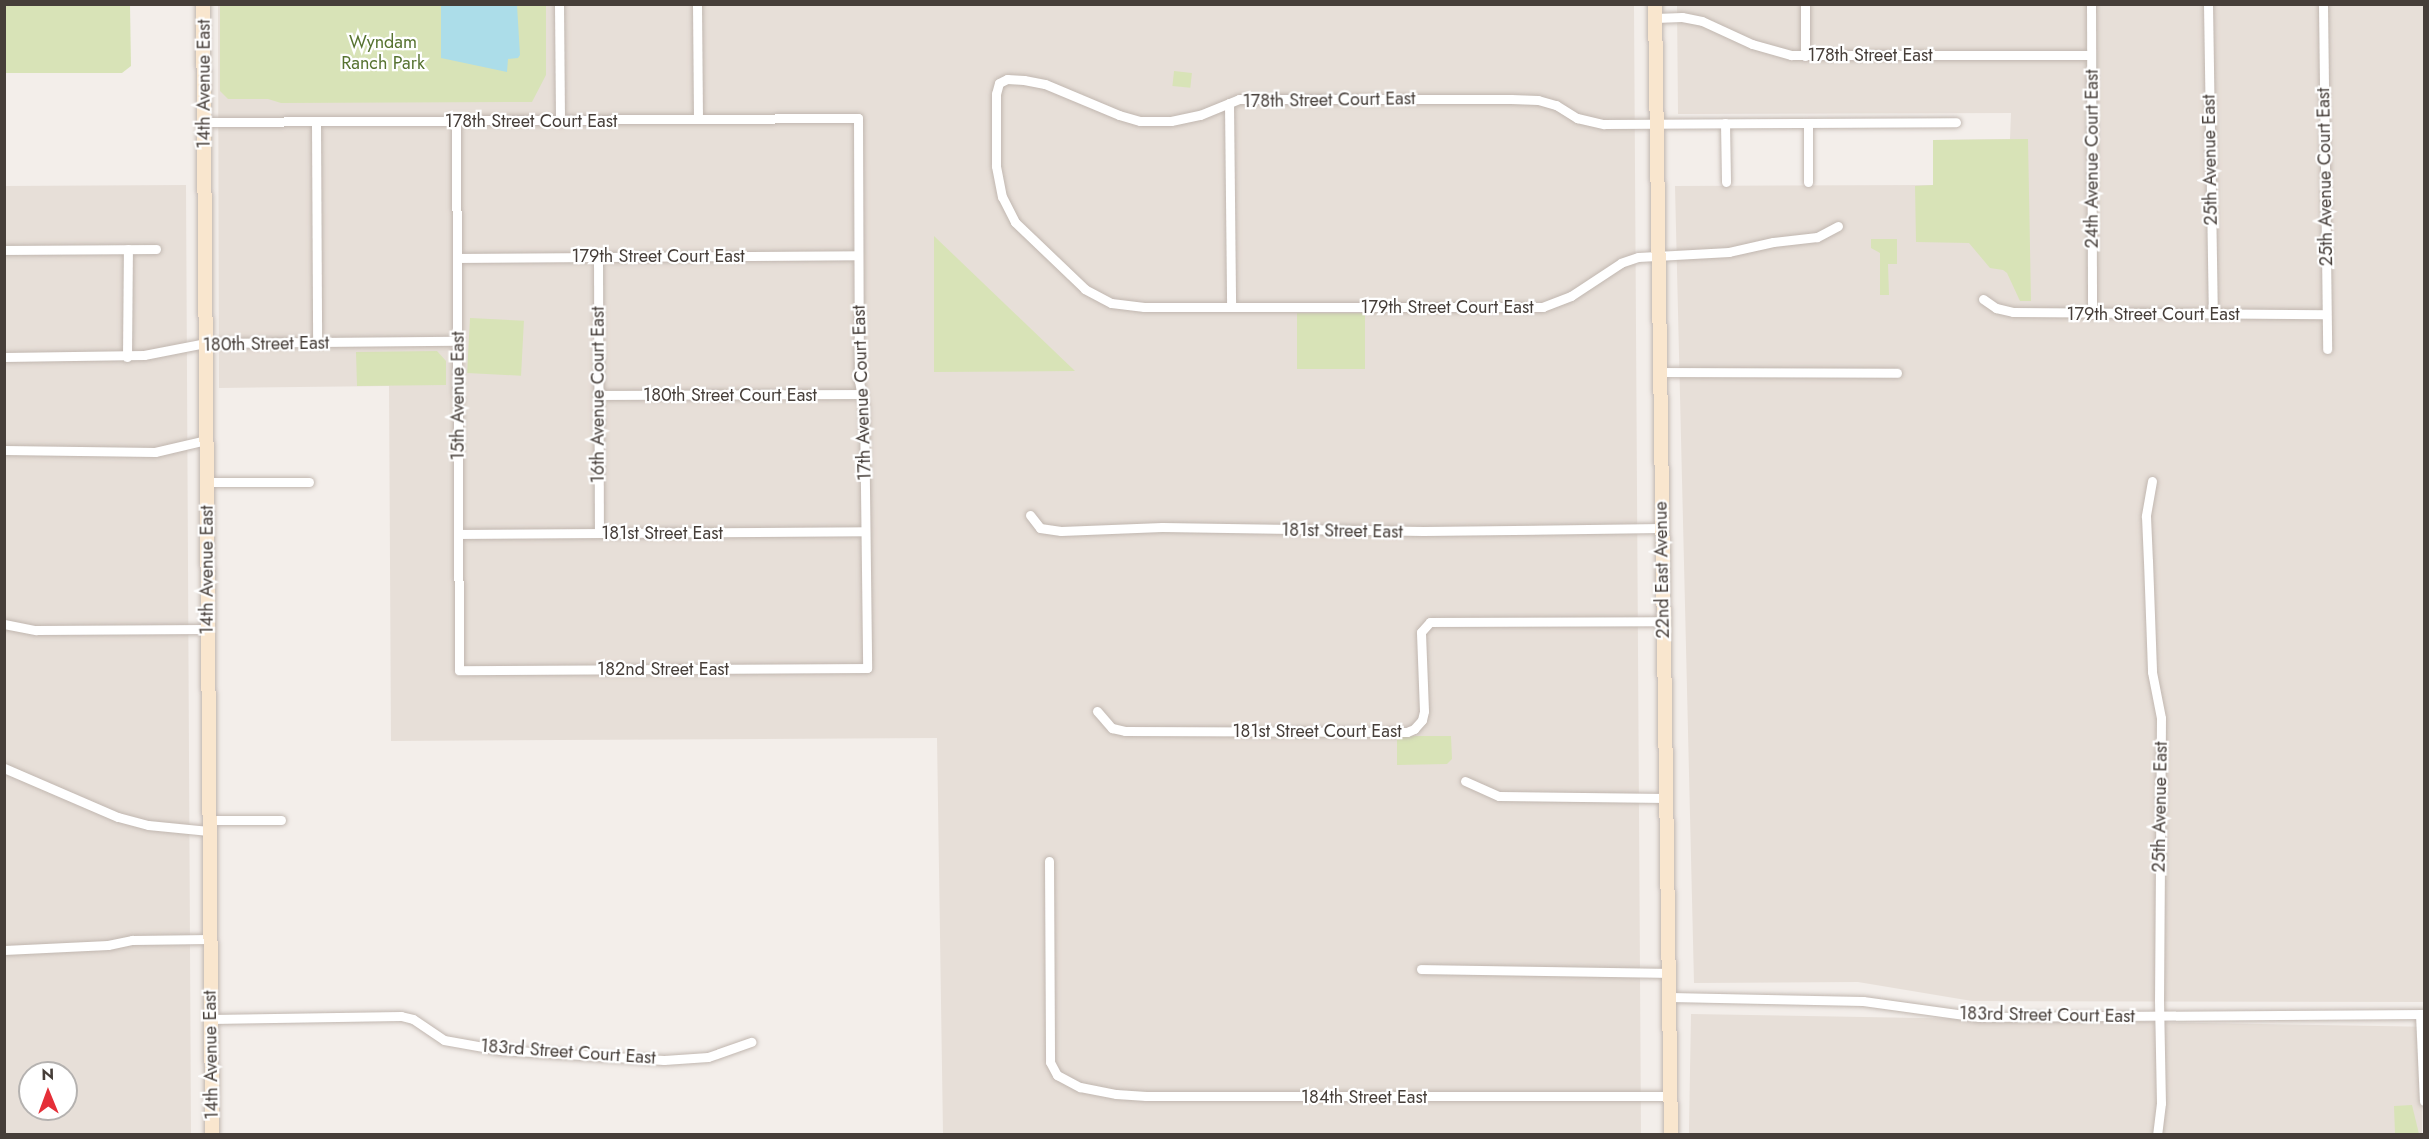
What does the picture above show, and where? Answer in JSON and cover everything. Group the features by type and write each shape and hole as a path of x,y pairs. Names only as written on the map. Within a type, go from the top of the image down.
{"street":[{"name":"14th Avenue East","path":"203,4 212,1134"},
{"path":"559,4 560,120"},
{"path":"697,4 698,119"},
{"path":"1805,4 1805,56"},
{"name":"24th Avenue Court East","path":"2091,4 2092,314"},
{"name":"25th Avenue East","path":"2208,4 2212,315"},
{"name":"25th Avenue Court East","path":"2323,4 2327,349"},
{"name":"178th Street East","path":"1655,11 1702,21 1772,51 1805,56 2091,55"},
{"name":"22nd East Avenue","path":"1655,11 1671,1134"},
{"name":"178th Street Court East","path":"1111,303 1085,289 1015,222 1002,197 996,166 995,107 999,82 1007,79 1045,84 1119,115 1140,121 1171,121 1200,115 1239,99 1529,100 1556,105 1577,118 1604,124 1956,122"},
{"path":"1229,104 1231,307"},
{"name":"178th Street Court East","path":"204,122 858,118"},
{"name":"17th Avenue Court East","path":"858,118 859,381 862,394 866,531 867,668"},
{"path":"316,122 317,342"},
{"name":"15th Avenue East","path":"456,122 459,670"},
{"path":"1725,123 1726,182"},
{"path":"1808,123 1808,182"},
{"name":"179th Street Court East","path":"1111,303 1144,307 1543,307 1571,296 1621,263 1638,257 1729,252 1773,242 1817,237 1838,226"},
{"path":"127,357 128,249"},
{"path":"4,250 156,249"},
{"name":"179th Street Court East","path":"457,258 858,255"},
{"name":"16th Avenue Court East","path":"598,257 599,533"},
{"name":"179th Street Court East","path":"1983,299 1996,308 2013,312 2326,314"},
{"name":"180th Street East","path":"4,357 127,357 205,343 457,341"},
{"path":"1660,372 1897,373"},
{"name":"180th Street Court East","path":"598,395 862,394"},
{"path":"4,450 155,452 206,440"},
{"name":"25th Avenue East","path":"2152,481 2146,516 2152,672 2161,718 2161,1103 2157,1134"},
{"path":"206,482 309,482"},
{"name":"181st Street East","path":"1030,515 1040,528 1061,531 1162,527 1423,531 1662,528"},
{"name":"181st Street East","path":"458,534 866,531"},
{"name":"181st Street Court East","path":"1097,711 1112,728 1125,731 1407,732 1414,729 1422,720 1424,711 1421,632 1430,622 1663,621"},
{"path":"4,624 36,630 208,629"},
{"name":"182nd Street East","path":"459,670 867,668"},
{"path":"4,768 118,817 148,825 209,825 280,820"},
{"path":"1465,781 1499,796 1666,798"},
{"name":"184th Street East","path":"1049,861 1050,1062 1052,1069 1061,1078 1080,1087 1116,1094 1146,1096 1671,1096"},
{"path":"4,950 108,945 132,940 210,939"},
{"path":"1421,969 1669,973"},
{"name":"183rd Street Court East","path":"1670,997 1863,1000 1980,1017 2422,1014"},
{"path":"2422,1014 2424,1101"},
{"name":"183rd Street Court East","path":"211,1018 401,1016 413,1019 444,1040 500,1050 664,1060 708,1057 751,1042"}],"shaded area":[{"path":"218,5 1634,5 1641,1134 943,1134 937,738 391,741 389,386 219,388"},
{"path":"1677,5 2424,5 2424,1002 1972,1001 1858,982 1694,983 1675,186 1933,185 1933,140 2010,139 2011,113 1678,114"},
{"path":"186,185 191,1134 5,1134 4,186"},
{"path":"1691,1014 2424,1027 2422,1134 1689,1134"}],"green space":[{"path":"5,4 130,5 131,66 122,73 5,73"},
{"name":"Wyndam Ranch Park","path":"220,5 546,5 546,75 532,102 281,103 268,99 228,99 220,91"},
{"path":"1174,71 1192,73 1190,88 1172,86"},
{"path":"2028,139 2031,301 2020,301 2007,273 1990,268 1969,243 1916,242 1915,186 1933,185 1933,140"},
{"path":"934,236 1075,371 934,372"},
{"path":"1871,239 1897,239 1897,264 1888,264 1889,295 1880,295 1880,253 1871,248"},
{"path":"1297,313 1365,313 1365,369 1297,369"},
{"path":"470,318 524,321 521,376 467,373"},
{"path":"437,351 446,361 446,385 357,386 356,352"},
{"path":"1397,736 1451,736 1452,759 1447,764 1397,765"},
{"path":"2412,1105 2419,1134 2395,1134 2394,1106"}],"water":[{"path":"441,5 517,5 520,55 518,58 508,59 507,72 441,58"}]}
